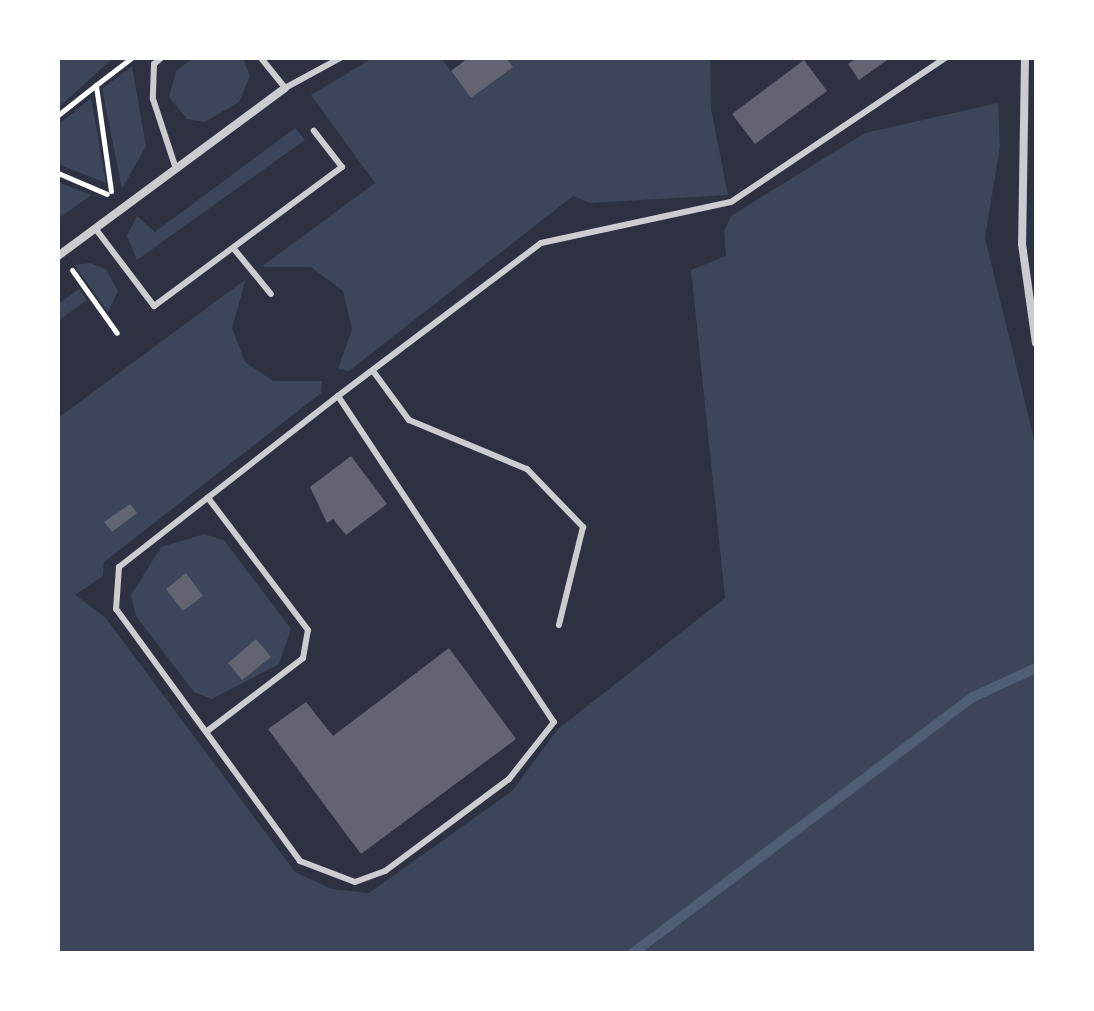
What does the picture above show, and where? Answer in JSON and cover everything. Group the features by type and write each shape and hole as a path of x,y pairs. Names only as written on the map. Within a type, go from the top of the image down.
{"street":[{"path":"1025,58 1022,244 1036,343"},
{"path":"59,255 285,88"}],"lane":[{"path":"161,58 154,64 153,99 176,169"},
{"path":"261,58 285,88 340,58"},
{"path":"338,396 554,722 509,779 385,871 355,882 300,861 116,609 119,567 338,396 541,243 731,202 945,58"},
{"path":"95,228 154,306 342,167 314,131"},
{"path":"234,249 271,294"},
{"path":"373,371 409,420 527,469 583,527 559,625"},
{"path":"206,732 303,658 308,630 208,498"}],"path":[{"path":"58,115 131,58"},
{"path":"95,203 113,189 96,85"},
{"path":"58,173 107,194"},
{"path":"59,255 117,333"}],"shaded area":[{"path":"63,58 113,58 58,108 58,62"},
{"path":"193,58 243,58 250,76 239,102 205,122 187,119 169,97 176,71"},
{"path":"373,58 441,58 471,98 512,67 506,58 710,58 711,109 728,195 590,203 573,196 349,371 338,369 352,329 343,291 311,267 261,267 375,183 311,95"},
{"path":"132,66 146,146 122,189 102,89"},
{"path":"91,98 106,183 58,164 58,125"},
{"path":"998,103 1000,147 985,238 1036,447 1036,953 58,953 58,418 246,279 232,328 245,362 273,381 322,381 321,393 104,562 103,576 75,595 105,617 295,872 332,889 369,893 512,791 558,729 725,598 691,270 726,256 724,231 731,216 865,133"},
{"path":"295,128 305,140 137,260 127,236 137,216 155,232"},
{"path":"58,182 91,195 58,219"},
{"path":"90,263 106,269 118,291 108,312 74,265"},
{"path":"79,289 87,300 58,321 58,304"},
{"path":"204,534 224,540 291,629 279,664 212,699 194,692 136,616 131,595 161,547"}],"building":[{"path":"468,58 506,58 513,67 471,98 451,71"},
{"path":"857,58 890,58 859,80 848,64"},
{"path":"804,60 827,91 755,144 732,114"},
{"path":"351,456 387,504 346,535 333,519 327,523 310,487"},
{"path":"130,504 137,513 112,532 104,522"},
{"path":"186,573 203,596 183,611 166,589"},
{"path":"256,639 271,657 242,680 228,663"},
{"path":"449,648 516,739 361,854 268,729 306,702 333,736"}],"waterway":[{"path":"633,953 973,697 1036,668"}]}
